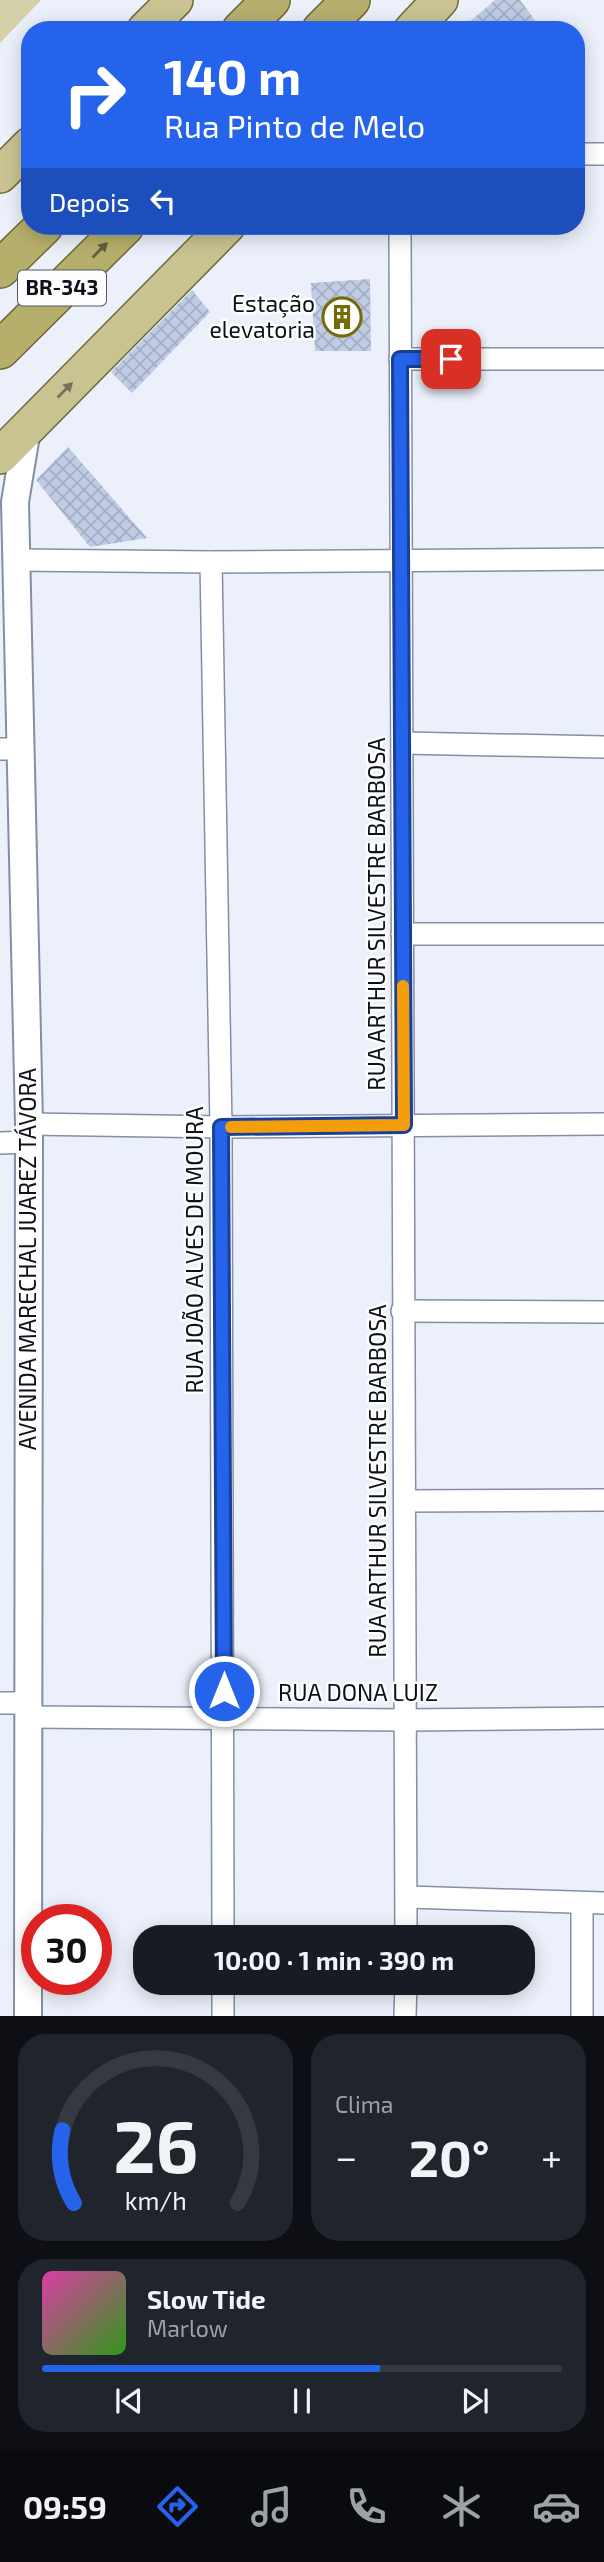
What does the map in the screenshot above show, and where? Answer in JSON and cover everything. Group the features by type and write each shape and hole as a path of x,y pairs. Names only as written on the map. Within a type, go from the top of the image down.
{"highway":[{"path":"250,21 271,0"},
{"path":"330,21 351,0"},
{"name":"BR-343","path":"0,269 35,235"},
{"name":"BR-343","path":"0,350 116,235"}],"main road":[{"path":"154,21 175,0"},
{"path":"420,21 440,0"},
{"path":"0,175 21,154"},
{"path":"0,456 219,235"}],"street":[{"path":"585,154 604,154"},
{"name":"RUA ARTHUR SILVESTRE BARBOSA","path":"400,235 406,1925"},
{"path":"400,359 604,359"},
{"name":"AVENIDA MARECHAL JUAREZ TÁVORA","path":"27,429 7,496 16,560 10,749 29,1133 28,2016"},
{"path":"16,560 402,562 604,559"},
{"name":"RUA JOÃO ALVES DE MOURA","path":"211,562 221,1127 223,1925"},
{"path":"402,743 604,747"},
{"path":"402,934 604,934"},
{"path":"0,1143 29,1133 221,1127 604,1124"},
{"path":"402,1311 604,1312"},
{"path":"406,1501 604,1500"},
{"name":"RUA DONA LUIZ","path":"0,1703 28,1710 224,1718 604,1718"},
{"path":"407,1897 604,1903"},
{"path":"582,1903 582,2016"},
{"path":"223,1995 223,2016"},
{"path":"405,1995 405,2016"}],"shaded area":[{"path":"0,0 41,0 0,43"}],"building":[{"path":"495,0 520,0 535,21 470,21"},
{"name":"Estação elevatoria","path":"370,279 371,351 315,351 311,283"},
{"path":"192,290 210,312 132,393 111,372"},
{"path":"68,447 147,538 90,547 36,480"}],"slow traffic":[{"path":"231,1127 404,1125 403,986"}],"place":[{"name":"Estação elevatoria","path":"342,317"}],"route":[{"path":"224,1691 221,1127 404,1125 400,359 451,359"}]}
